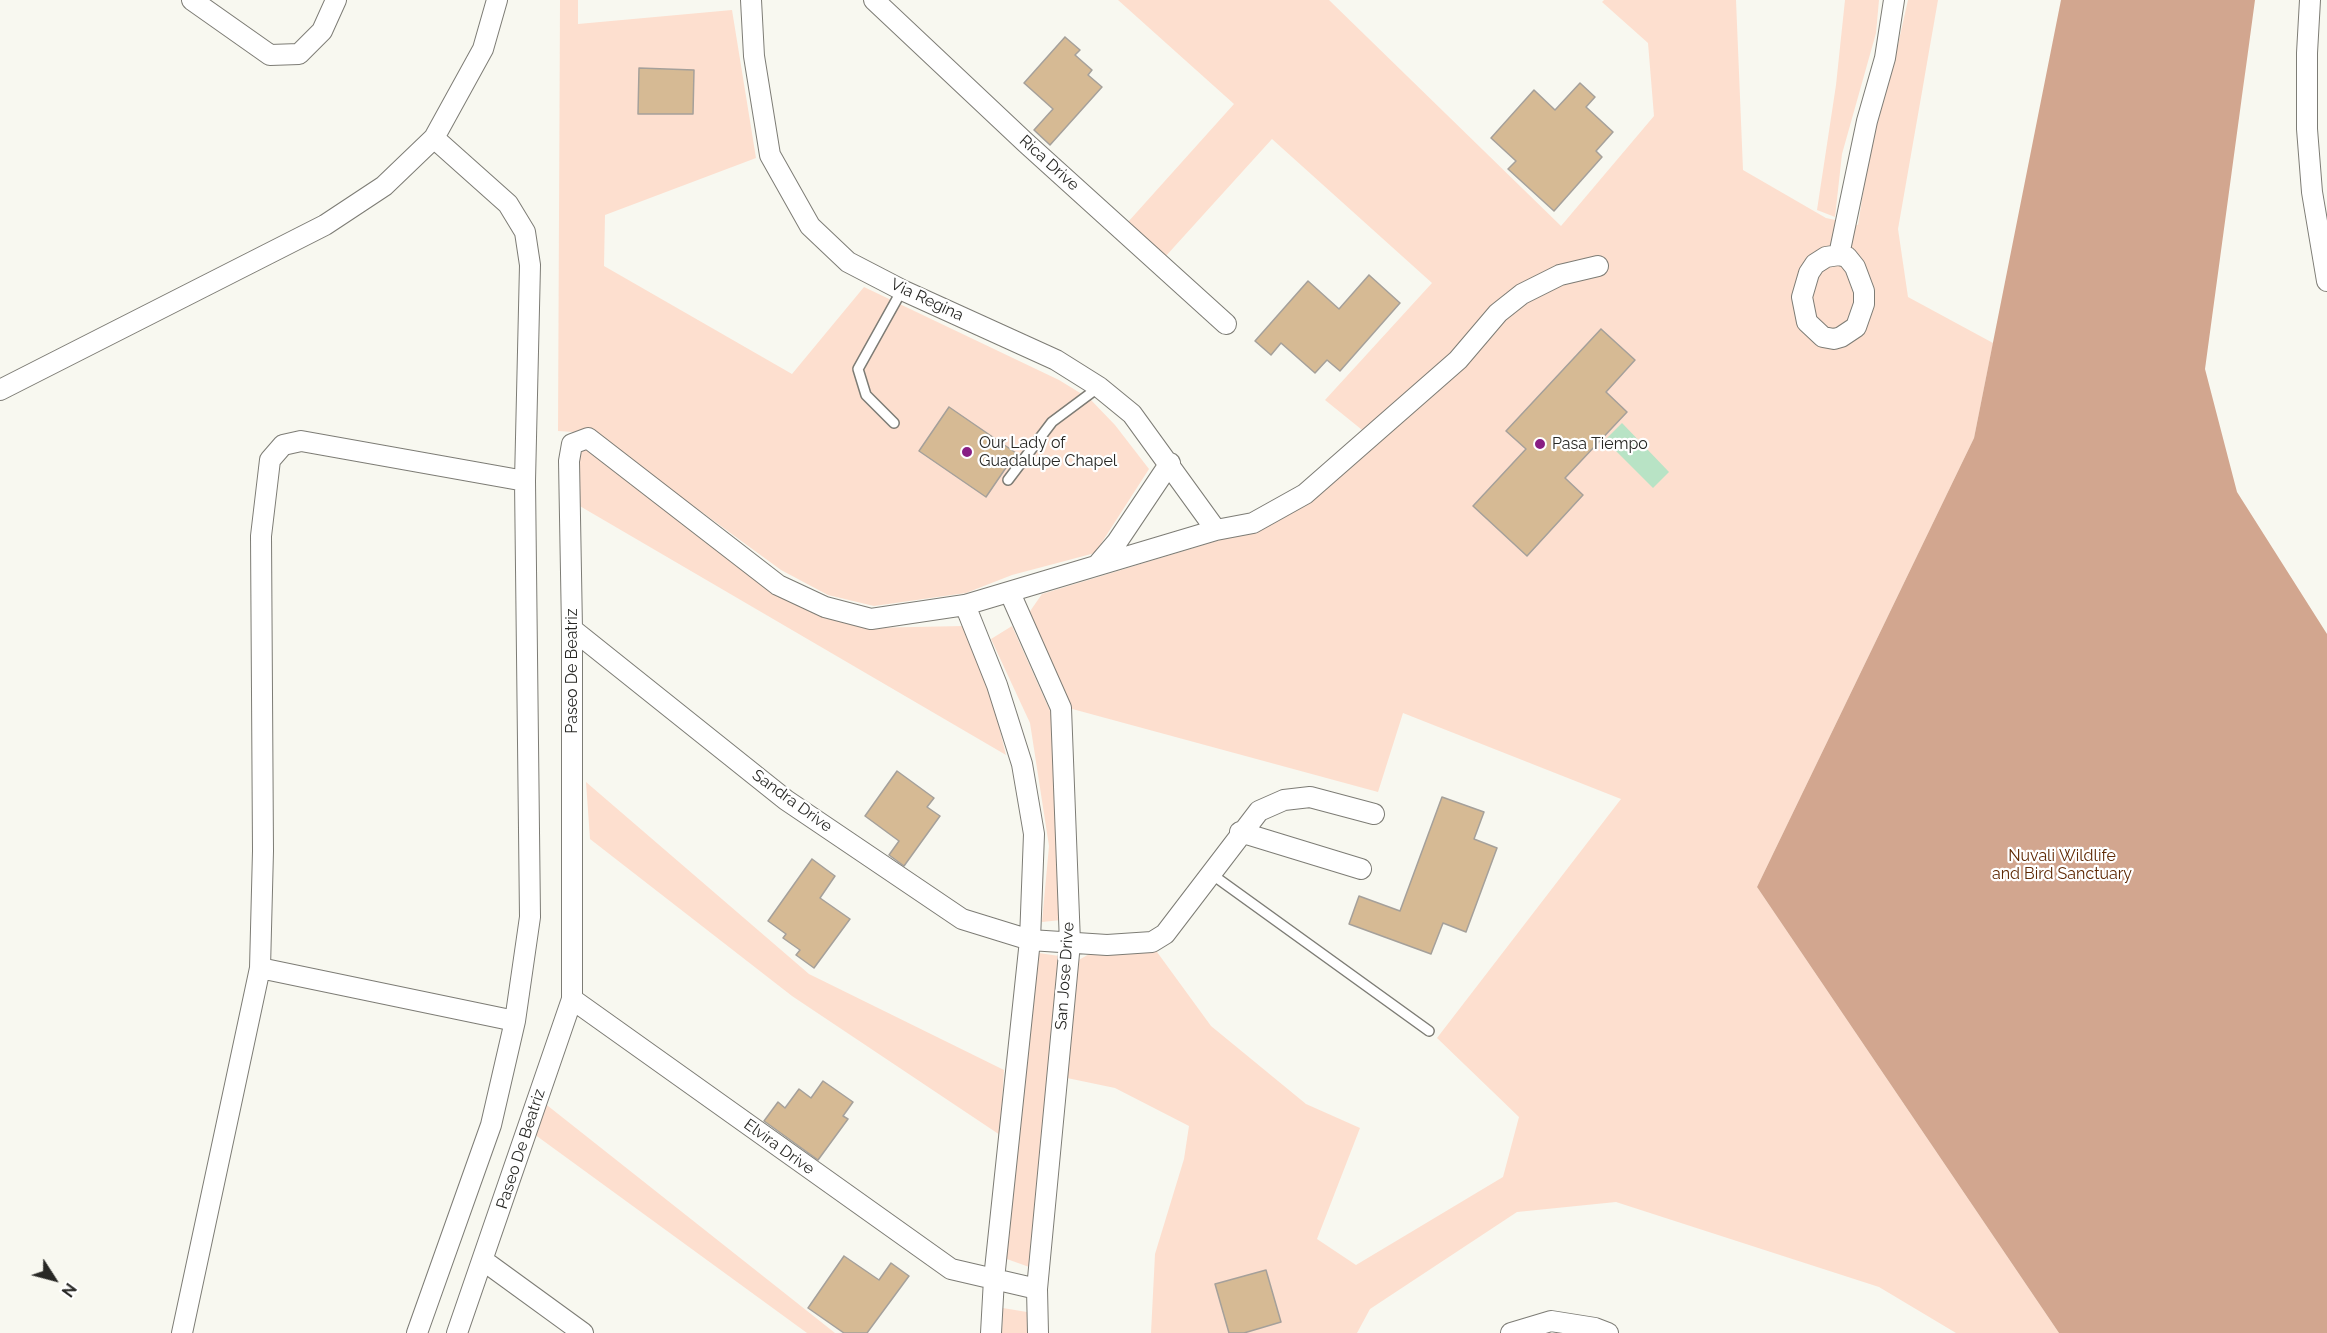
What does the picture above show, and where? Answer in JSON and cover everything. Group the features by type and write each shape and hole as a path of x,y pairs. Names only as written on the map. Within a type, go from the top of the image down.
{"street":[{"path":"192,0 270,55 299,54 322,31 336,0"},
{"path":"0,390 325,225 384,186 434,138 483,49 497,0"},
{"name":"Via Regina","path":"751,0 754,56 770,155 810,226 848,262 902,290 1056,360 1099,387 1132,414 1170,463 1216,530"},
{"name":"Rica Drive","path":"874,0 1026,143 1226,324"},
{"path":"1839,255 1867,121 1885,58 1894,0"},
{"path":"2310,0 2307,129 2312,192 2327,280"},
{"path":"417,1333 491,1125 515,1021 530,917 525,481 530,266 525,232 508,204 434,138"},
{"path":"991,1333 994,1279 1030,940 1035,834 1022,764 997,685 965,605 1099,563 1216,530 1253,523 1305,494 1458,360 1498,313 1522,294 1560,275 1598,266"},
{"name":"Paseo De Beatriz","path":"457,1333 484,1261 572,999 570,447 575,440 588,438 778,585 816,602 871,619 965,605"},
{"path":"182,1333 260,968 263,851 261,536 270,460 283,445 301,441 525,481"},
{"path":"1099,563 1117,542 1170,463"},
{"name":"San Jose Drive","path":"1010,592 1061,708 1070,943 1037,1289 1038,1333"},
{"name":"Sandra Drive","path":"572,629 786,800 962,919 1030,940 1107,945 1152,942 1165,934 1240,832 1259,811 1284,800 1310,797 1374,814"},
{"path":"1240,832 1361,869"},
{"path":"260,968 515,1021"},
{"name":"Elvira Drive","path":"572,999 951,1269 1037,1289"},
{"path":"484,1261 583,1333"},
{"path":"1511,1333 1551,1321 1595,1328 1608,1333"}],"lane":[{"path":"894,423 866,395 858,369 902,290"},
{"path":"1008,480 1052,422 1099,387"},
{"path":"1210,873 1429,1031"}],"shaded area":[{"path":"560,0 578,0 578,24 732,10 756,158 605,215 604,266 792,374 864,287 1059,380 1090,399 1115,425 1149,469 1095,553 1012,575 966,593 874,606 828,595 781,570 658,480 589,433 558,431"},
{"path":"1118,0 1329,0 1561,226 1654,116 1648,43 1602,2 1604,0 1736,0 1743,170 1826,218 1858,225 1873,129 1892,71 1908,0 1938,0 1898,229 1908,297 1993,343 1974,438 1757,887 2059,1333 1956,1333 1879,1287 1616,1202 1517,1212 1370,1309 1357,1333 1151,1333 1155,1254 1184,1159 1189,1126 1115,1088 1067,1078 1077,961 1098,949 1149,941 1211,1026 1306,1104 1360,1128 1317,1239 1356,1265 1503,1177 1519,1117 1437,1038 1621,799 1403,713 1378,792 1065,707 1026,617 1042,594 1259,528 1377,442 1325,400 1432,283 1272,139 1165,257 1128,222 1234,104"},
{"path":"1845,0 1879,0 1876,33 1842,154 1835,217 1817,210 1836,85"},
{"path":"1622,423 1669,472 1653,488 1605,440"},
{"path":"592,447 820,614 866,628 963,626 988,682 1006,755 578,505 576,462 581,448"},
{"path":"1012,626 1051,713 1062,846 1061,920 1042,922 1049,846 1030,723 991,639"},
{"path":"586,782 809,974 1004,1070 1000,1135 792,996 590,839"},
{"path":"1039,953 1059,956 1032,1268 1004,1258"},
{"path":"543,1102 835,1333 807,1333 534,1134"},
{"path":"1003,1308 1027,1312 1028,1333 1002,1333"}],"green space":[{"name":"Nuvali Wildlife and Bird Sanctuary","path":"2061,0 2255,0 2205,369 2237,492 2327,634 2327,1333 2059,1333 1757,887 1974,438"}],"building":[{"path":"1065,37 1080,50 1075,55 1092,70 1088,75 1102,87 1050,145 1034,130 1053,109 1024,83"},
{"path":"639,68 694,70 693,114 638,114"},
{"path":"1580,83 1595,97 1586,107 1613,132 1596,151 1602,157 1554,211 1508,169 1516,161 1491,138 1534,90 1555,110"},
{"path":"1369,275 1400,303 1340,371 1327,360 1315,373 1281,343 1271,355 1255,341 1308,281 1339,309"},
{"name":"Pasa Tiempo","path":"1601,329 1635,360 1606,392 1627,412 1565,478 1583,495 1527,556 1473,506 1526,449 1506,431"},
{"name":"Our Lady of Guadalupe Chapel","path":"949,407 1016,453 986,497 919,451"},
{"path":"897,771 934,798 927,807 940,816 904,866 889,855 899,841 865,816"},
{"path":"1442,797 1484,812 1474,839 1497,848 1466,932 1443,923 1431,954 1349,924 1359,896 1400,911"},
{"path":"812,859 835,876 820,898 850,919 814,968 796,955 800,950 783,938 786,934 768,921"},
{"path":"823,1081 853,1102 843,1116 848,1119 818,1160 764,1121 778,1102 785,1108 799,1089 811,1098"},
{"path":"844,1256 879,1280 891,1263 909,1276 867,1333 844,1333 808,1308"},
{"path":"1266,1270 1281,1322 1244,1333 1229,1333 1215,1284"}],"place":[{"name":"Pasa Tiempo","path":"1540,444"},
{"name":"Our Lady of Guadalupe Chapel","path":"967,452"}]}
